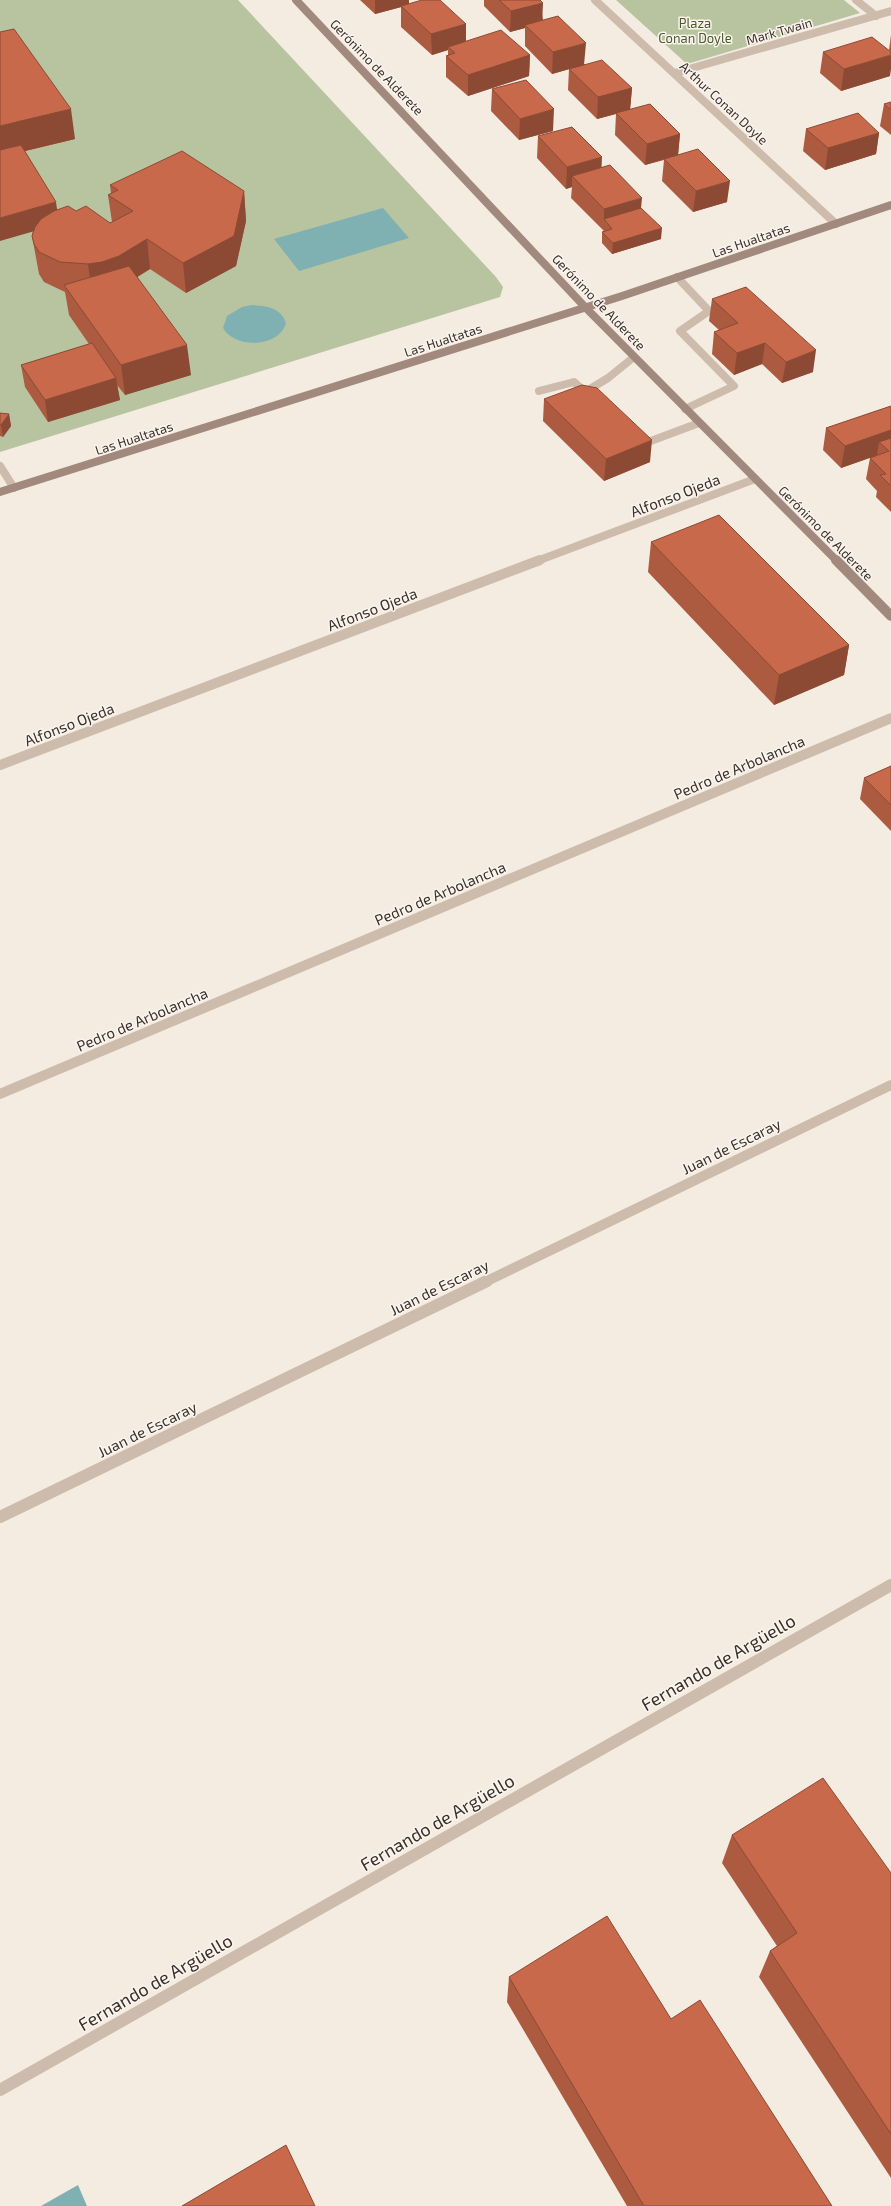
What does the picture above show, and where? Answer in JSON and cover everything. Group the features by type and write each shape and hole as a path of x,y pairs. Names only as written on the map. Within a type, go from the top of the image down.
{"main road":[{"name":"Gerónimo de Alderete","path":"296,0 585,307 891,616"},
{"name":"Las Hualtatas","path":"0,492 585,307 888,206"}],"street":[{"name":"Arthur Conan Doyle","path":"594,0 836,224"},
{"path":"856,0 876,16"},
{"name":"Mark Twain","path":"674,73 891,11"},
{"path":"888,206 891,212"},
{"path":"677,277 709,312 680,331 734,386 685,408"},
{"path":"584,392 608,378 634,357"},
{"path":"539,391 574,382 596,402"},
{"path":"635,440 640,445 666,437 699,423"},
{"path":"0,466 14,488"},
{"name":"Alfonso Ojeda","path":"0,765 755,479"},
{"name":"Pedro de Arbolancha","path":"0,1094 891,718"},
{"name":"Juan de Escaray","path":"0,1517 891,1085"},
{"name":"Fernando de Argüello","path":"0,2090 891,1585"}],"green space":[{"path":"0,0 238,0 496,277 503,287 500,297 0,452"},
{"name":"Plaza Conan Doyle","path":"616,0 844,0 860,13 687,64"}],"water":[{"path":"383,208 409,238 299,271 274,239"},
{"path":"252,305 272,308 281,314 286,323 282,331 275,337 256,343 237,340 229,335 223,328 227,316 242,307"},
{"path":"78,2185 87,2206 41,2206"}],"building":[{"path":"422,0 440,0 466,24 431,34 401,6"},
{"path":"499,0 540,0 543,3 511,11"},
{"path":"558,16 586,43 553,52 525,25"},
{"path":"14,29 71,109 0,126 0,32"},
{"path":"501,30 530,55 468,75 446,56 455,53 448,47"},
{"path":"872,37 891,52 891,55 844,69 823,52"},
{"path":"602,60 632,88 598,97 569,69"},
{"path":"526,80 554,109 520,119 492,89"},
{"path":"891,102 891,110 884,104"},
{"path":"650,104 680,134 647,144 616,113"},
{"path":"858,113 879,133 828,148 806,129"},
{"path":"572,127 602,157 567,167 538,136"},
{"path":"21,145 56,202 0,218 0,150"},
{"path":"698,149 730,181 696,191 664,159"},
{"path":"182,151 244,191 234,236 183,263 147,239 119,256 102,262 88,264 60,262 39,252 34,244 32,236 35,227 41,219 54,211 68,206 76,211 86,206 110,223 133,211 108,195 118,190 110,185"},
{"path":"610,165 642,198 604,209 572,176"},
{"path":"641,208 662,228 613,243 602,232 612,229 604,219"},
{"path":"129,266 187,345 121,365 64,285"},
{"path":"746,287 816,350 786,362 765,343 737,353 714,332 738,323 712,299"},
{"path":"92,343 116,378 45,400 21,365"},
{"path":"582,385 597,388 652,440 606,459 544,399"},
{"path":"891,406 891,430 845,446 826,428"},
{"path":"0,413 9,414 1,425 0,425"},
{"path":"891,438 891,486 880,475 886,474 870,458 889,451 879,442"},
{"path":"719,515 849,645 779,675 651,542"},
{"path":"891,766 891,805 864,778"},
{"path":"823,1778 891,1873 891,2134 770,1951 797,1933 732,1835"},
{"path":"607,1916 671,2019 700,2000 832,2206 644,2206 509,1977"},
{"path":"286,2145 315,2206 182,2206"}]}
